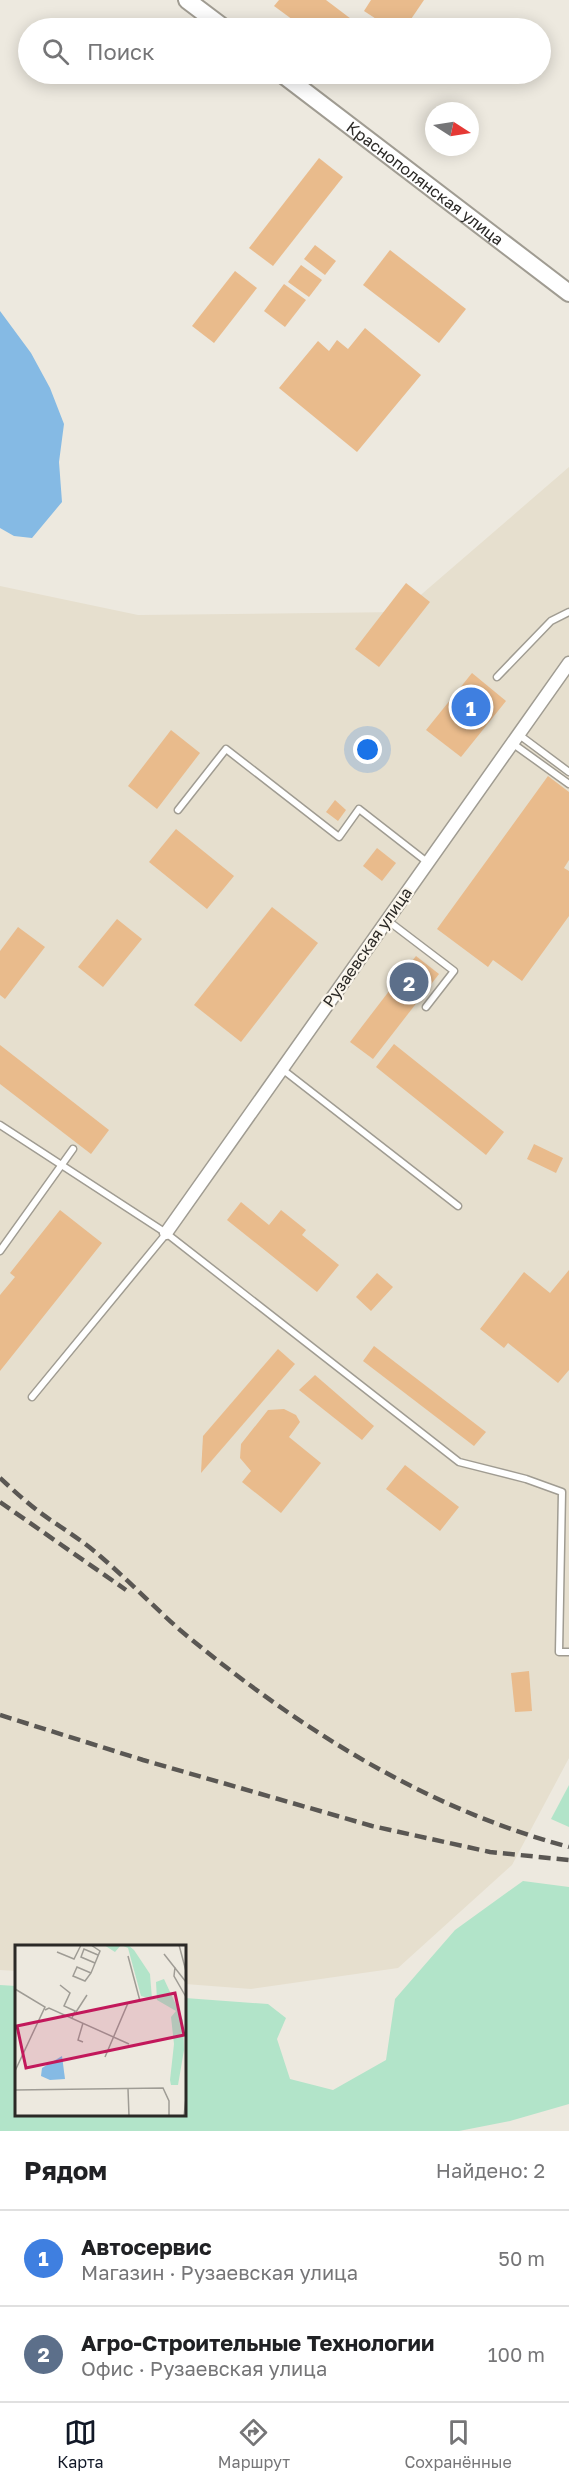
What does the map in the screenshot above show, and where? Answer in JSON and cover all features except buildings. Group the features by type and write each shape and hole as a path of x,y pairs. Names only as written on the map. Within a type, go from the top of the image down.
{"street":[{"path":"187,0 211,18"},
{"name":"Краснополянская улица","path":"295,84 569,294"},
{"name":"Рузаевская улица","path":"166,1233 569,663"}],"lane":[{"path":"497,677 551,621 569,612"},
{"path":"514,739 569,772"},
{"path":"514,739 569,784"},
{"path":"178,810 226,749 339,837 359,809 427,862"},
{"path":"387,920 454,971 426,1007"},
{"path":"282,1069 458,1206"},
{"path":"0,1125 166,1233 459,1462 526,1479 562,1492 559,1652 569,1652"},
{"path":"0,1251 73,1149"},
{"path":"32,1397 166,1233"}],"shaded area":[{"path":"569,467 569,1758 512,1865 398,1968 251,1989 186,1984 186,1945 15,1945 15,1971 0,1970 0,586 138,615 401,612"}],"green space":[{"path":"569,1785 569,1827 551,1819"},
{"path":"523,1881 569,1887 569,2104 510,2121 459,2131 0,2131 0,1985 15,1986 15,2116 186,2116 186,1998 268,2004 286,2018 277,2039 290,2079 333,2090 386,2060 395,1999 455,1930"}],"water":[{"path":"0,311 31,353 50,388 64,424 59,462 62,502 32,538 14,536 0,528"}],"railway":[{"path":"0,1478 38,1511 93,1550 180,1630 269,1699 315,1731 412,1787 515,1830 569,1847"},
{"path":"0,1502 126,1590"},
{"path":"0,1715 143,1760 372,1826 490,1852 569,1860"}],"place":[{"name":"Автосервис","path":"471,707"},
{"name":"Агро-Строительные Технологии","path":"409,982"}]}
